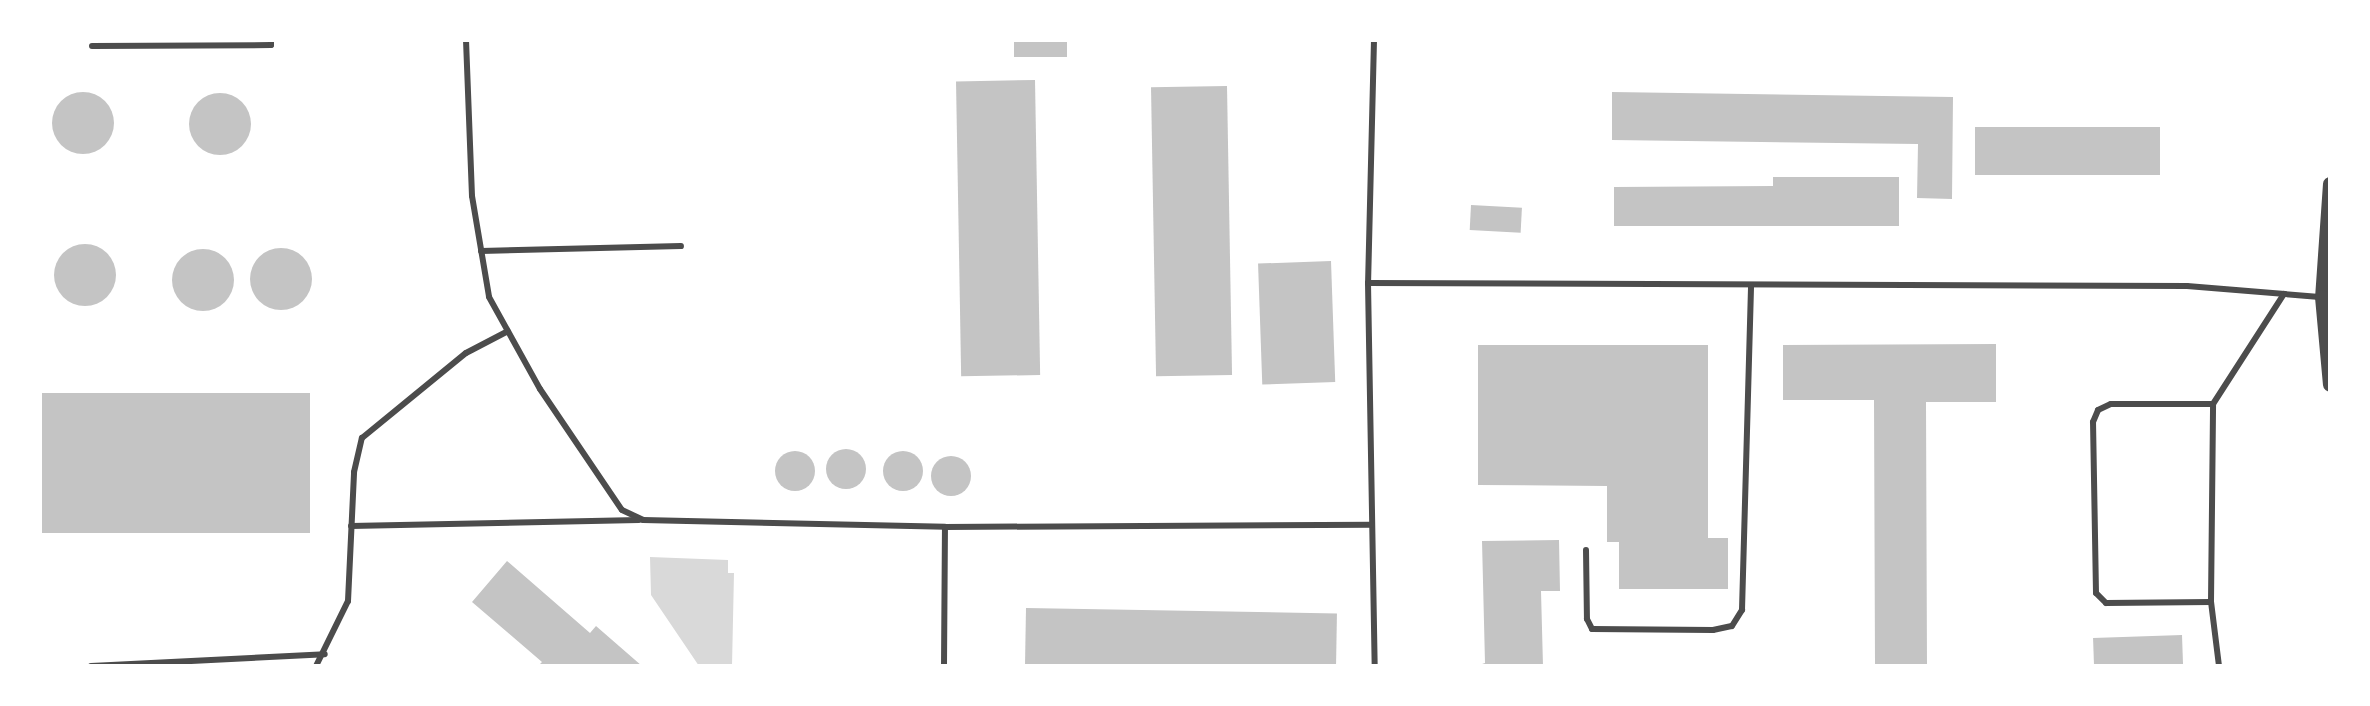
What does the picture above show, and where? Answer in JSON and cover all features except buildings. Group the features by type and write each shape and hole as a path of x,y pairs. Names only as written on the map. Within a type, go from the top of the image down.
{"street":[{"path":"2330,184 2322,297 2330,385"}],"lane":[{"path":"92,46 271,45 271,40"},
{"path":"466,40 472,196 489,297 540,389 622,510 643,520"},
{"path":"1374,40 1368,283 1375,666"},
{"path":"481,251 681,246"},
{"path":"1368,283 2187,286 2322,297"},
{"path":"1586,550 1587,619 1592,629 1713,630 1732,626 1742,610 1751,285"},
{"path":"2219,666 2211,602 2213,404 2284,294"},
{"path":"316,666 325,654 348,601 354,472 362,438 466,353 508,331"},
{"path":"2211,602 2106,603 2096,593 2093,422 2098,410 2111,404 2213,404"},
{"path":"351,526 643,520 945,527 1372,525"},
{"path":"944,666 945,527"},
{"path":"91,666 325,654"}],"shaded area":[{"path":"650,557 728,560 728,573 734,573 732,666 699,666 651,595"}]}
